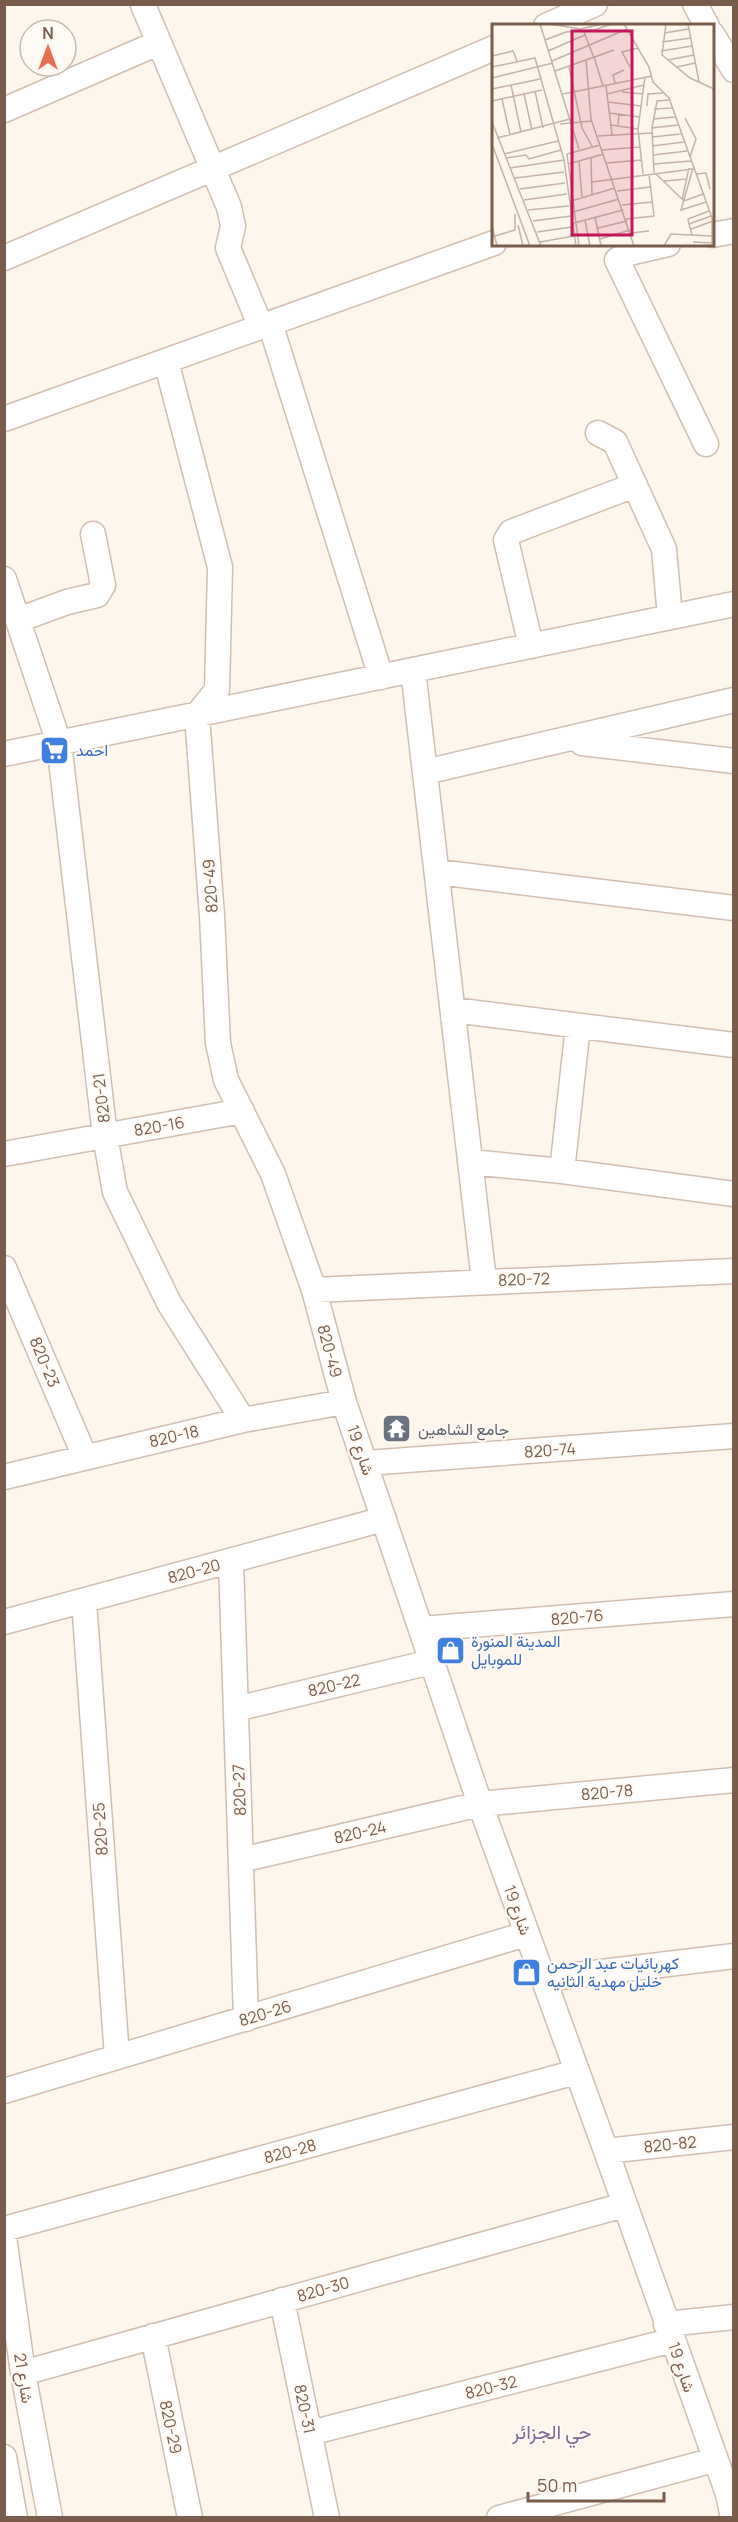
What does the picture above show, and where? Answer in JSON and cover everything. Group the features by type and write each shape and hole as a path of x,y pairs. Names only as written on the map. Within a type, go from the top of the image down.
{"street":[{"path":"138,4 144,5 158,43 229,207 233,226 228,248 266,325 381,677"},
{"path":"550,24 595,4"},
{"path":"695,4 706,24"},
{"path":"714,37 734,70"},
{"path":"4,110 158,43"},
{"path":"4,258 492,49"},
{"path":"714,236 734,231"},
{"path":"4,419 492,244"},
{"path":"658,246 629,252 617,260 706,444"},
{"path":"166,361 220,567 217,690 197,715"},
{"path":"598,434 615,442 664,549 670,617"},
{"path":"531,646 506,540 511,532 635,484"},
{"path":"18,620 67,602 98,595 103,585 93,534"},
{"name":"820-21","path":"4,579 59,743 105,1136 115,1192 168,1304 243,1420"},
{"path":"4,754 734,604"},
{"path":"413,670 484,1281"},
{"path":"425,772 734,700"},
{"name":"820-49","path":"197,715 212,916 218,1043 226,1080 273,1174 314,1290 344,1402"},
{"path":"565,741 734,761"},
{"path":"437,872 734,908"},
{"path":"453,1010 734,1045"},
{"path":"562,1171 578,1026"},
{"name":"820-16","path":"4,1154 242,1111"},
{"path":"470,1162 562,1171 734,1194"},
{"name":"820-23","path":"4,1268 85,1457"},
{"name":"820-72","path":"314,1290 734,1271"},
{"name":"820-18","path":"4,1477 243,1420 344,1402"},
{"name":"شارع 19","path":"344,1402 480,1804 731,2502"},
{"name":"820-74","path":"366,1463 734,1436"},
{"name":"820-20","path":"4,1622 384,1519"},
{"name":"820-27","path":"231,1561 246,2019"},
{"name":"820-25","path":"84,1601 117,2057"},
{"name":"820-76","path":"421,1629 734,1604"},
{"name":"820-22","path":"236,1708 431,1662"},
{"name":"820-78","path":"480,1804 734,1780"},
{"name":"820-24","path":"241,1860 480,1804"},
{"name":"820-26","path":"4,2091 526,1934"},
{"path":"544,1978 734,1956"},
{"name":"820-28","path":"4,2229 576,2072"},
{"name":"820-82","path":"606,2151 734,2137"},
{"name":"820-30","path":"23,2373 624,2205"},
{"name":"شارع 21","path":"4,2237 23,2373 50,2517"},
{"name":"820-31","path":"282,2300 327,2517"},
{"name":"820-32","path":"310,2433 670,2332 734,2317"},
{"name":"820-29","path":"153,2337 190,2517"},
{"path":"4,2457 15,2517"},
{"path":"499,2517 714,2460"}],"place":[{"name":"احمد","path":"55,750"},
{"name":"جامع الشاهين","path":"397,1429"},
{"name":"المدينة المنورة للموبايل","path":"450,1650"},
{"name":"كهربائيات عبد الرحمن خليل مهدية الثانيه","path":"526,1972"}],"district":[{"name":"حي الجزائر","path":"552,2432"}]}
